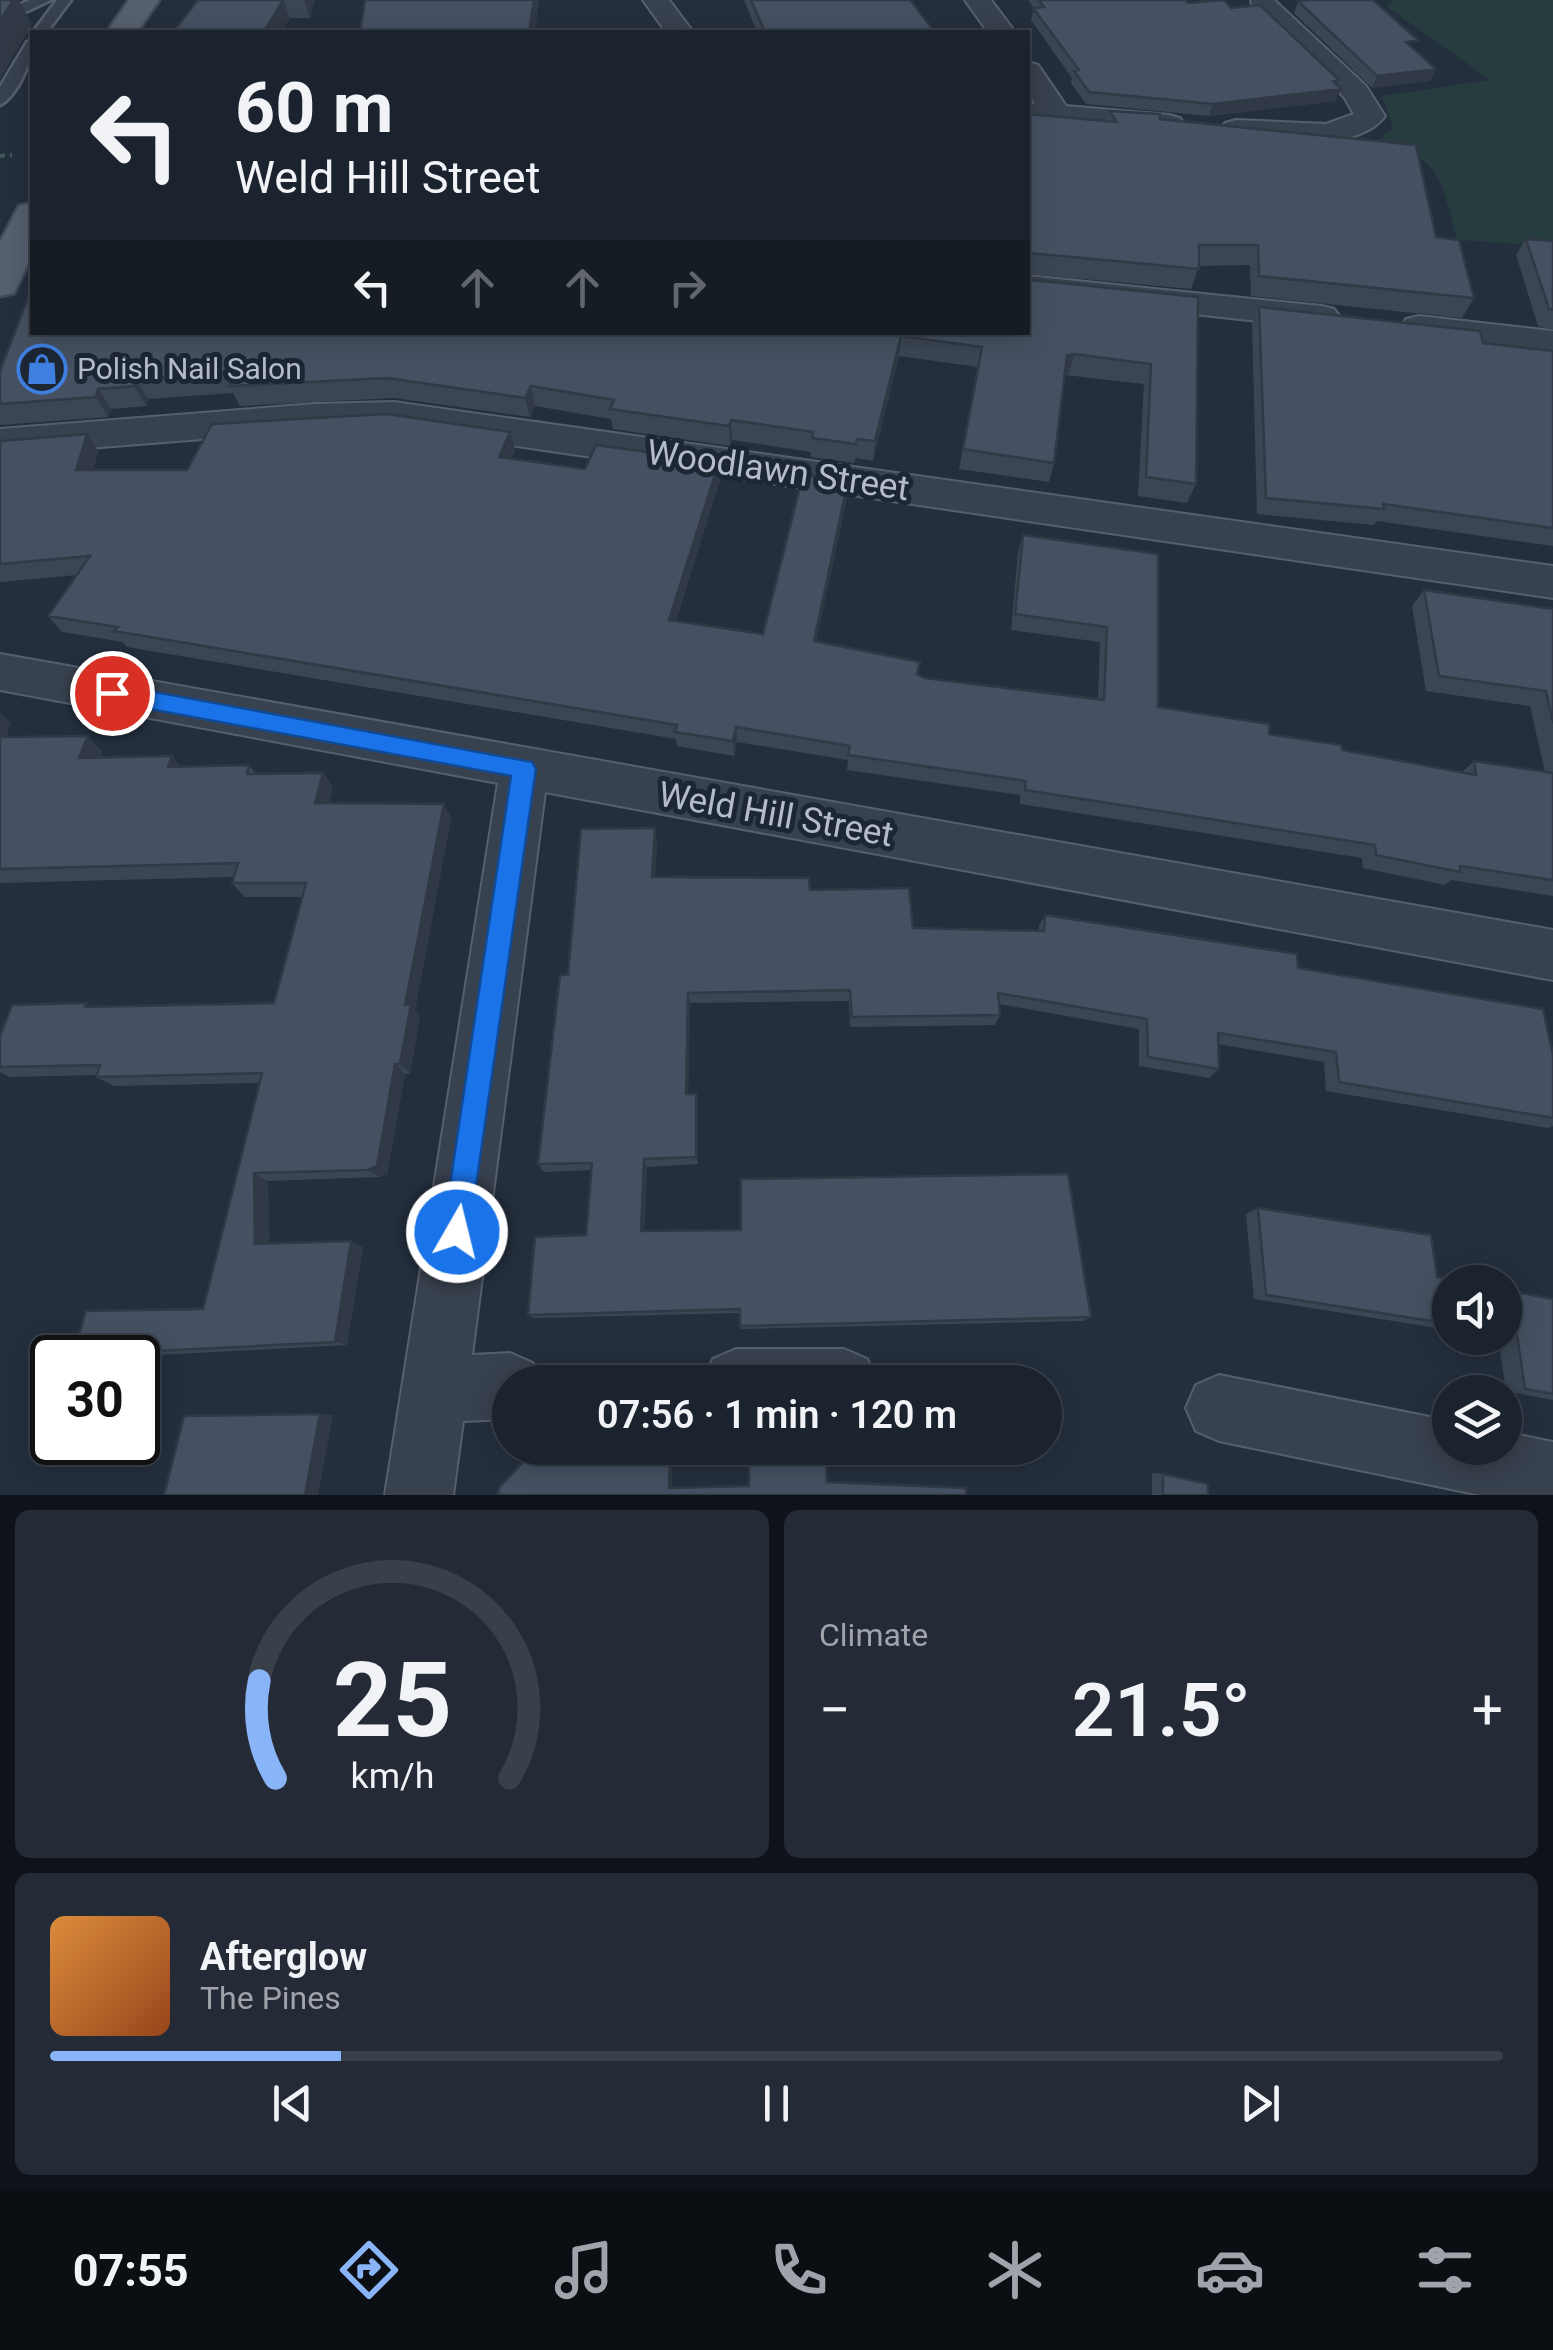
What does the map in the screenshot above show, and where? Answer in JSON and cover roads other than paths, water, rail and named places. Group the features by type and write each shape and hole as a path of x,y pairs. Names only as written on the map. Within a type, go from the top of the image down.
{"main road":[{"path":"123,30 144,0"},
{"path":"12,260 30,219"}],"street":[{"path":"656,0 678,30"},
{"path":"978,0 1000,30"},
{"path":"1030,112 1279,132 1332,131 1364,123 1370,116 1367,105 1262,4"},
{"path":"1030,74 1058,116"},
{"path":"1030,286 1553,342"},
{"name":"Woodlawn Street","path":"0,442 314,417 394,415 1553,582"},
{"name":"Weld Hill Street","path":"0,672 1553,954"},
{"path":"420,1495 524,769"},
{"path":"435,1389 492,1387"},
{"path":"1218,1408 1553,1476"}],"lane":[{"path":"0,20 12,11 44,0"},
{"path":"42,30 64,0"},
{"path":"0,100 30,48"}],"place":[{"name":"Polish Nail Salon","path":"42,369"}]}
